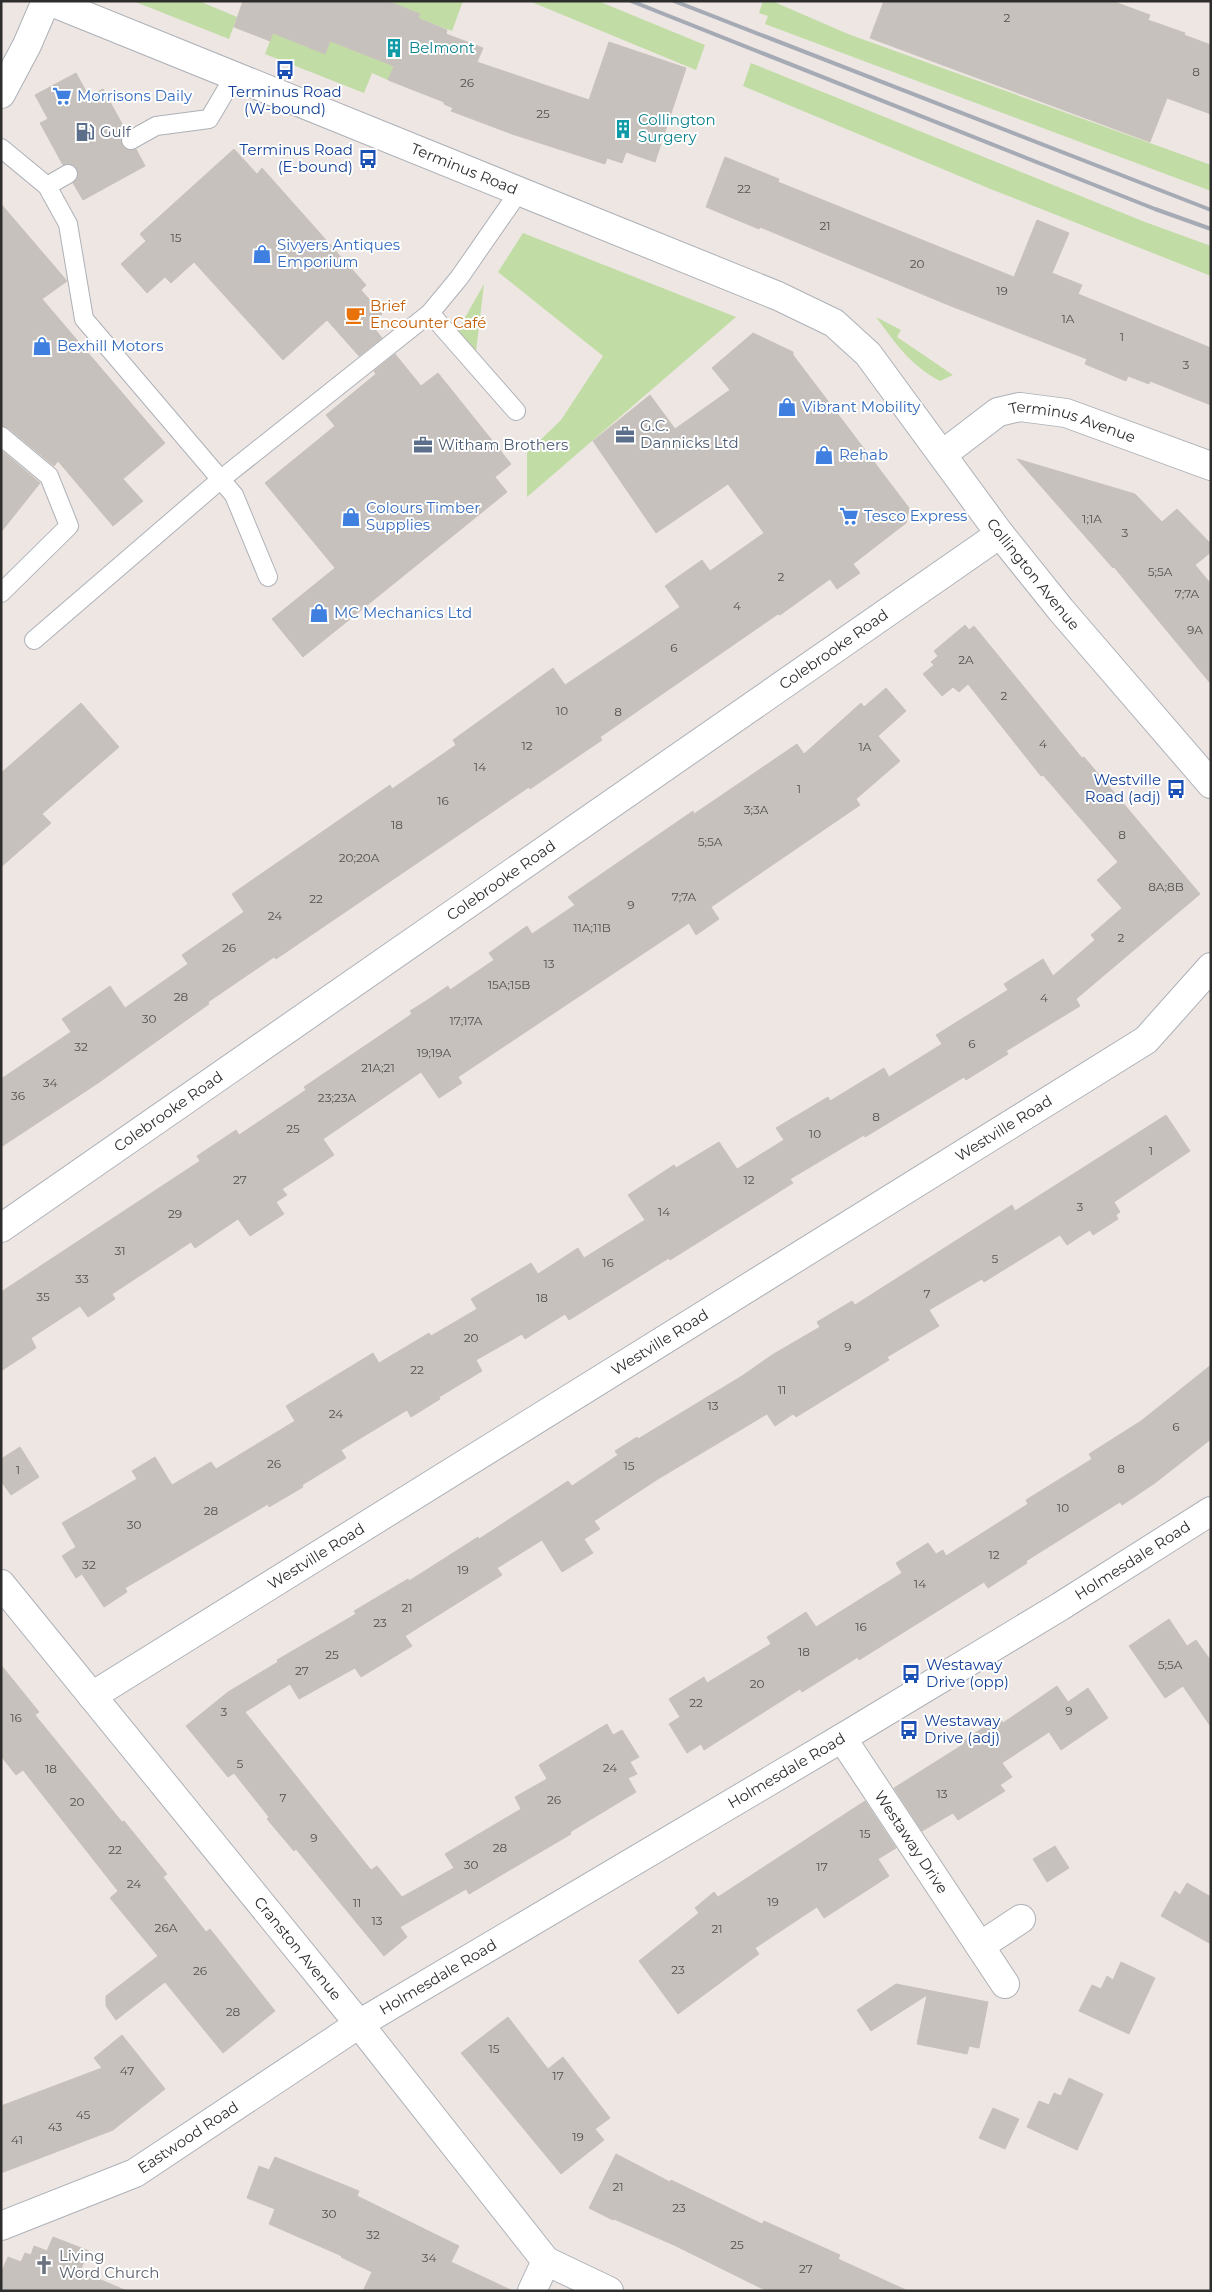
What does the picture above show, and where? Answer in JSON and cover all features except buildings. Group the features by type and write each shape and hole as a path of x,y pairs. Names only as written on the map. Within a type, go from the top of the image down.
{"street":[{"name":"Terminus Road","path":"47,1 778,296 834,323 868,354"},
{"path":"1,94 27,45 47,1"},
{"name":"Collington Avenue","path":"868,354 1000,534 1061,610 1211,784"},
{"name":"Terminus Avenue","path":"943,454 998,412 1020,407 1066,413 1211,466"},
{"name":"Colebrooke Road","path":"1,1228 1000,534"},
{"name":"Westville Road","path":"92,1696 1146,1040 1211,967"},
{"name":"Holmesdale Road","path":"359,2024 842,1738 1061,1606 1211,1511"},
{"name":"Cranston Avenue","path":"1,1584 359,2024 546,2261 609,2291"},
{"name":"Westaway Drive","path":"842,1738 1005,1984"},
{"path":"980,1946 1021,1919"},
{"name":"Eastwood Road","path":"1,2226 135,2173 359,2024"},
{"path":"532,2291 546,2261"}],"lane":[{"path":"131,140 156,126 209,119 235,76"},
{"path":"1,148 47,186 68,224 84,319 234,495 268,577"},
{"path":"47,186 68,174"},
{"path":"34,640 220,480 430,313 459,278 518,192"},
{"path":"430,313 516,410"},
{"path":"1,436 49,476 69,526 1,593"}],"green space":[{"path":"133,1 199,1 237,17 229,39"},
{"path":"388,1 463,1 452,31 418,18 420,14"},
{"path":"529,1 598,1 705,45 696,70"},
{"path":"763,1 772,1 848,34 1211,165 1211,191 765,24 768,16 759,13"},
{"path":"273,33 325,54 330,41 394,66 388,80 372,73 364,93 265,54"},
{"path":"751,63 1145,222 1211,246 1211,276 993,190 743,86"},
{"path":"523,233 736,317 527,497 527,453 561,420 603,356 498,272"},
{"path":"484,284 476,352 458,330"},
{"path":"876,317 901,330 897,337 953,375 940,381 920,368 897,345"}],"railway":[{"path":"631,1 1155,209 1211,229"},
{"path":"674,1 1211,210"}],"place":[{"name":"Belmont","path":"394,48"},
{"name":"Terminus Road (W-bound)","path":"285,70"},
{"name":"Morrisons Daily","path":"62,96"},
{"name":"Collington Surgery","path":"623,129"},
{"name":"Gulf","path":"85,132"},
{"name":"Terminus Road (E-bound)","path":"368,159"},
{"name":"Sivyers Antiques Emporium","path":"262,254"},
{"name":"Brief Encounter Café","path":"355,315"},
{"name":"Bexhill Motors","path":"42,346"},
{"name":"Vibrant Mobility","path":"787,407"},
{"name":"G.C. Dannicks Ltd","path":"625,435"},
{"name":"Witham Brothers","path":"423,445"},
{"name":"Rehab","path":"824,455"},
{"name":"Tesco Express","path":"849,516"},
{"name":"Colours Timber Supplies","path":"351,517"},
{"name":"MC Mechanics Ltd","path":"319,613"},
{"name":"Westville Road (adj)","path":"1176,789"},
{"name":"Westaway Drive (opp)","path":"911,1674"},
{"name":"Westaway Drive (adj)","path":"909,1730"},
{"name":"Living Word Church","path":"44,2265"}]}
